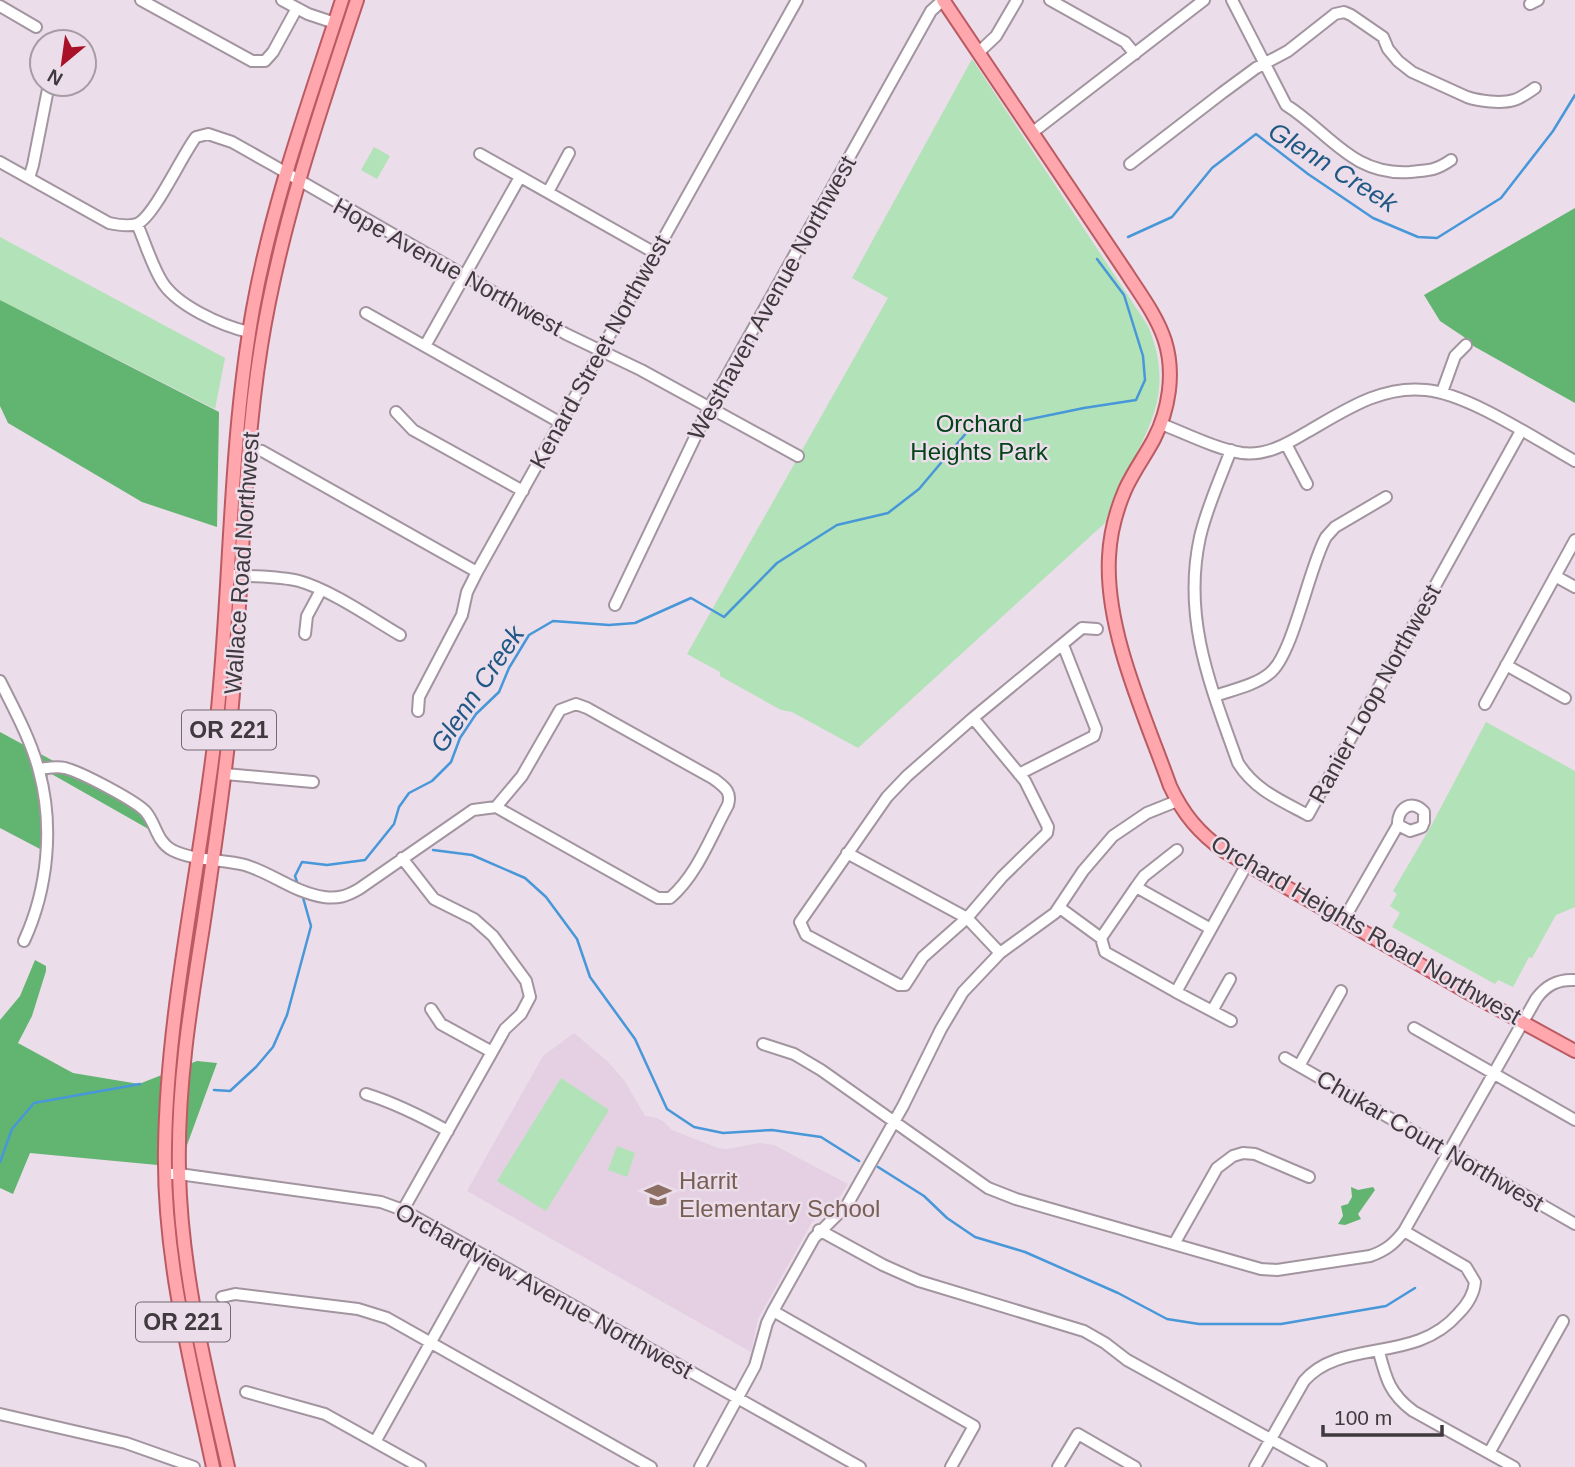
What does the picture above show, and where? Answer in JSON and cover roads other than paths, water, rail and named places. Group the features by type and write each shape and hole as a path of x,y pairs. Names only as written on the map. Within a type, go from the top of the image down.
{"main road":[{"name":"Wallace Road Northwest","path":"213,1467 177,1291 170,1241 165,1174 168,1076 200,858 220,680 237,444 249,332 258,280 285,173 342,0"},
{"name":"Wallace Road Northwest","path":"228,1467 185,1252 179,1174 182,1078 225,774 250,450 266,316 298,182 357,0"},
{"name":"Orchard Heights Road Northwest","path":"943,0 1126,272 1161,330 1170,370 1167,403 1161,424 1130,480 1116,513 1109,556 1109,582 1114,623 1177,801 1203,835 1247,864 1575,1051"}],"street":[{"path":"141,0 259,62 265,61 273,52 297,8"},
{"path":"282,0 335,23"},
{"name":"Kenard Street Northwest","path":"418,711 419,697 462,615 467,592 477,572 796,0"},
{"name":"Westhaven Avenue Northwest","path":"615,605 709,408 931,10 943,0"},
{"path":"979,52 996,36 1017,0"},
{"path":"1050,0 1125,42 1135,54"},
{"path":"1033,132 1205,0"},
{"path":"1232,0 1286,105 1354,160 1396,173 1437,169 1451,160"},
{"path":"0,6 36,27"},
{"path":"1130,163 1256,68 1287,51 1335,14 1344,12 1383,37 1388,49 1405,68 1466,97 1475,100 1510,101 1535,88"},
{"path":"29,178 47,98"},
{"name":"Hope Avenue Northwest","path":"137,224 152,209 196,137 208,134 232,142 566,334 601,350 798,456"},
{"path":"548,192 569,153"},
{"path":"480,154 655,253"},
{"path":"0,162 109,223 122,226 137,224 160,279 167,289 183,302 227,327 249,332"},
{"path":"425,346 520,177"},
{"path":"366,313 561,422"},
{"path":"1443,392 1455,356 1466,345"},
{"path":"1161,424 1231,450 1255,453 1270,451 1366,399 1415,389 1443,392 1471,404 1575,461"},
{"path":"397,412 413,430 523,491"},
{"name":"Ranier Loop Northwest","path":"1231,450 1207,512 1195,562 1194,598 1202,659 1238,763 1247,778 1259,788 1308,815 1521,431"},
{"path":"1286,444 1307,484"},
{"path":"250,450 262,451 477,572"},
{"path":"1215,696 1264,678 1274,671 1284,653 1326,537 1335,527 1386,497"},
{"path":"1485,704 1575,540"},
{"path":"228,575 300,582 321,590 400,635"},
{"path":"1555,576 1575,587"},
{"path":"305,634 307,616 321,590"},
{"path":"973,718 1019,774 1036,800 1048,827 1047,833 1002,877 967,918 923,957 905,985 894,983 806,935 800,925 803,916 870,819 907,776 973,718 1073,635 1085,636 1114,623"},
{"path":"1019,774 1094,736 1096,729 1063,645"},
{"path":"1506,666 1565,698"},
{"path":"0,681 39,769 47,825 46,860 38,904 24,940"},
{"path":"39,769 66,768 143,810 158,837 172,849 200,858 248,866 310,894 332,898 345,897 473,810 496,807 658,898 670,898 690,876 730,798 728,789 714,779 576,704 560,710 522,776 496,807"},
{"path":"225,774 313,782"},
{"path":"700,1467 755,1366 773,1311 819,1230 847,1205 949,1014 973,980 1000,953 1049,919 1060,908 1083,871 1105,844 1147,813 1177,801"},
{"path":"1343,919 1398,825"},
{"path":"1101,938 1144,876 1177,850"},
{"path":"847,853 967,918 1000,953"},
{"path":"402,858 434,899 485,927 526,981 530,992 527,1005 505,1029 403,1210"},
{"path":"1176,992 1247,864"},
{"path":"1136,887 1211,929"},
{"path":"1060,908 1101,938 1105,952 1231,1021"},
{"path":"1212,1011 1230,979"},
{"path":"763,1044 778,1047 812,1064 988,1188 1016,1199 1261,1269 1277,1270 1370,1256 1382,1252 1404,1231 1544,989 1556,982 1575,979"},
{"path":"1299,1066 1341,991"},
{"path":"431,1009 441,1024 492,1052"},
{"path":"1414,1028 1575,1120"},
{"name":"Chukar Court Northwest","path":"1284,1058 1575,1224"},
{"path":"366,1094 414,1112 447,1131"},
{"path":"1174,1244 1217,1168 1233,1156 1255,1154 1309,1177"},
{"name":"Orchardview Avenue Northwest","path":"165,1174 381,1202 403,1210 860,1467"},
{"path":"819,1230 883,1265 919,1281 1084,1331 1127,1360 1321,1467"},
{"path":"1255,1467 1304,1381 1313,1371 1323,1364 1419,1341 1438,1332 1463,1309 1475,1290 1475,1282 1466,1268 1404,1231"},
{"path":"375,1441 480,1254"},
{"path":"222,1297 235,1294 371,1312 387,1318 651,1467"},
{"path":"773,1311 974,1426 951,1467"},
{"path":"1489,1453 1563,1321"},
{"path":"1379,1352 1385,1377 1399,1401 1514,1467"},
{"path":"246,1392 325,1414 420,1467"},
{"path":"0,1414 126,1443 194,1467"},
{"path":"1058,1467 1078,1434 1135,1467"}],"waterway":[{"name":"Glenn Creek","path":"1128,237 1172,217 1212,168 1256,134 1308,174 1373,218 1418,237 1437,238 1501,198 1553,131 1575,95"},
{"name":"Glenn Creek","path":"298,885 295,876 302,862 327,865 365,860 394,824 399,807 409,793 432,781 451,762 460,738 476,714 499,692 509,668 529,635 553,621 609,625 635,623 691,598 724,617 777,563 837,525 888,513 919,489 967,432 1136,400 1145,380 1143,356 1124,295 1097,259"},
{"path":"433,850 472,855 525,878 546,897 577,939 590,977 635,1039 667,1109 694,1127 723,1133 772,1130 821,1137 859,1161"},
{"name":"Glenn Creek","path":"214,1090 230,1091 273,1047 287,1015 311,926 302,894"},
{"name":"Glenn Creek","path":"0,1162 12,1129 34,1103 140,1084"},
{"path":"878,1167 924,1196 947,1218 975,1237 1025,1252 1118,1293 1167,1319 1199,1324 1281,1324 1386,1306 1415,1288"}],"place":[{"name":"Harrit Elementary School","path":"658,1195"}],"park label":[{"name":"Orchard Heights Park","path":"979,438"}]}
